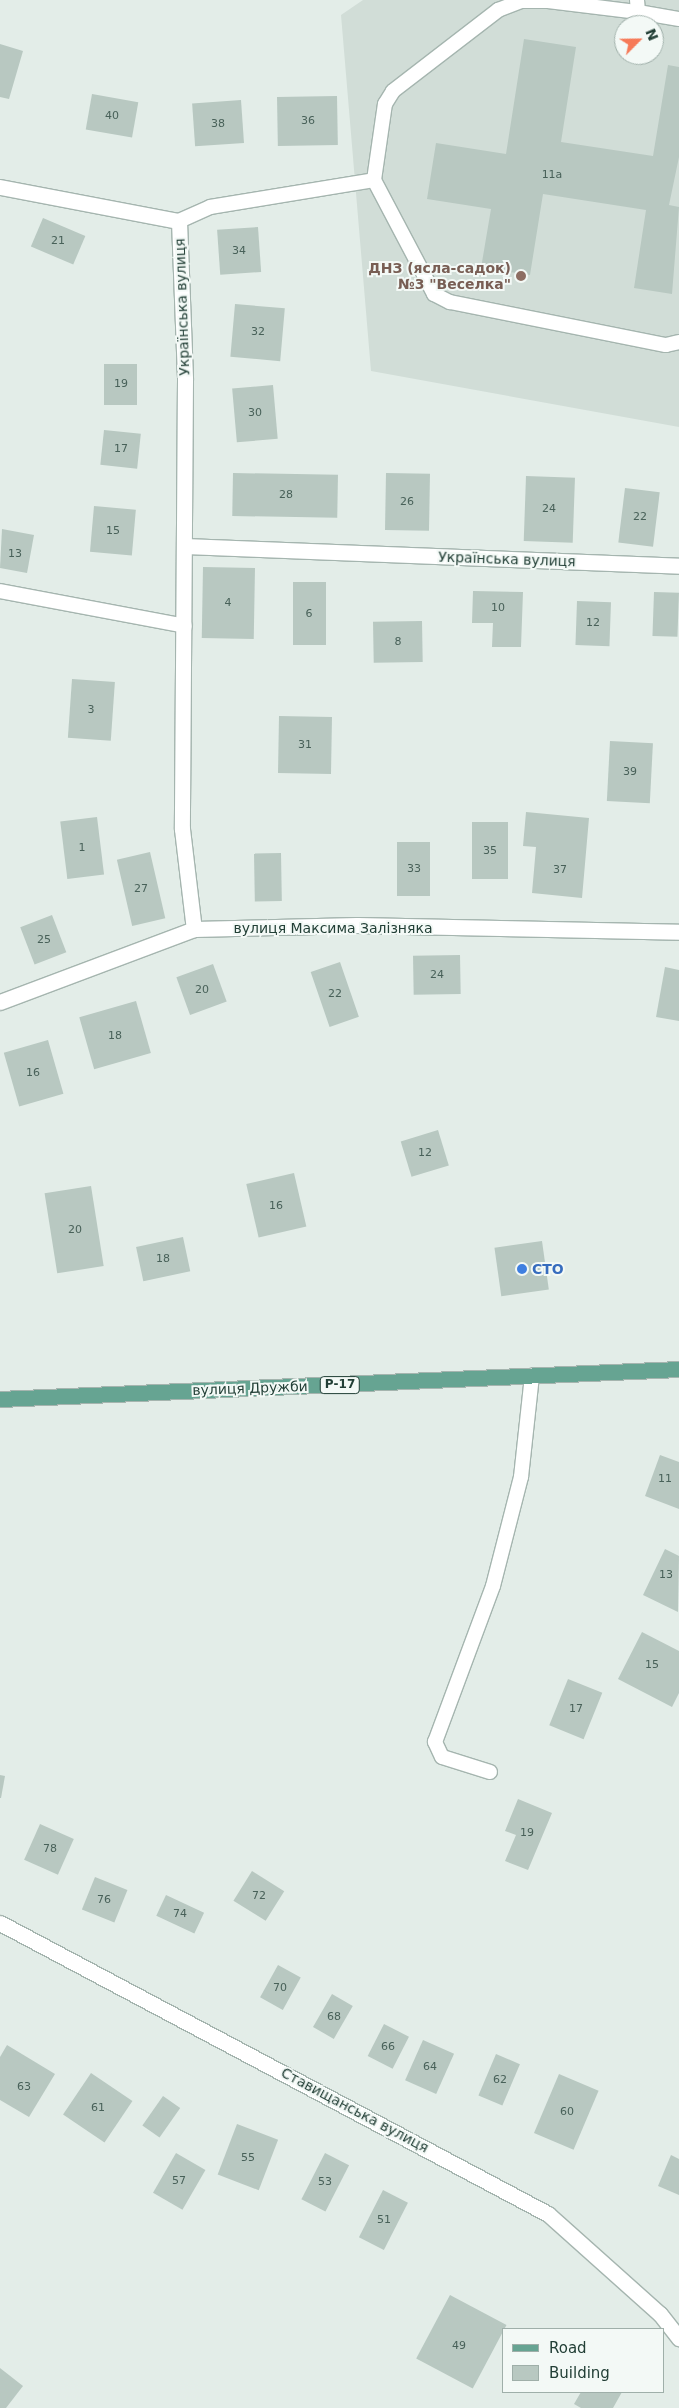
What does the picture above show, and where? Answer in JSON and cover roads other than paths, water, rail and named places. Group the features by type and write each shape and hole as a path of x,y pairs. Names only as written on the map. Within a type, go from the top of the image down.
{"main road":[{"name":"вулиця Дружби","path":"0,1399 679,1369"}],"street":[{"name":"Українська вулиця","path":"0,187 179,221 186,546 182,829 194,929"},
{"name":"Українська вулиця","path":"186,546 679,566"},
{"name":"вулиця Максима Залізняка","path":"0,1002 194,929 358,925 679,932"},
{"name":"Ставищанська вулиця","path":"0,1923 548,2214 660,2314 679,2338"}],"lane":[{"path":"679,18 637,6 530,1 498,10 393,91 386,104 374,180 434,294 450,302 666,345 679,342"},
{"path":"179,221 210,207 374,180"},
{"path":"0,591 185,626"},
{"path":"490,1772 442,1757 435,1742 493,1586 521,1477 532,1376"}],"place":[{"name":"ДНЗ (ясла-садок) №3 \"Веселка\"","path":"521,276"},
{"name":"СТО","path":"522,1269"}]}
